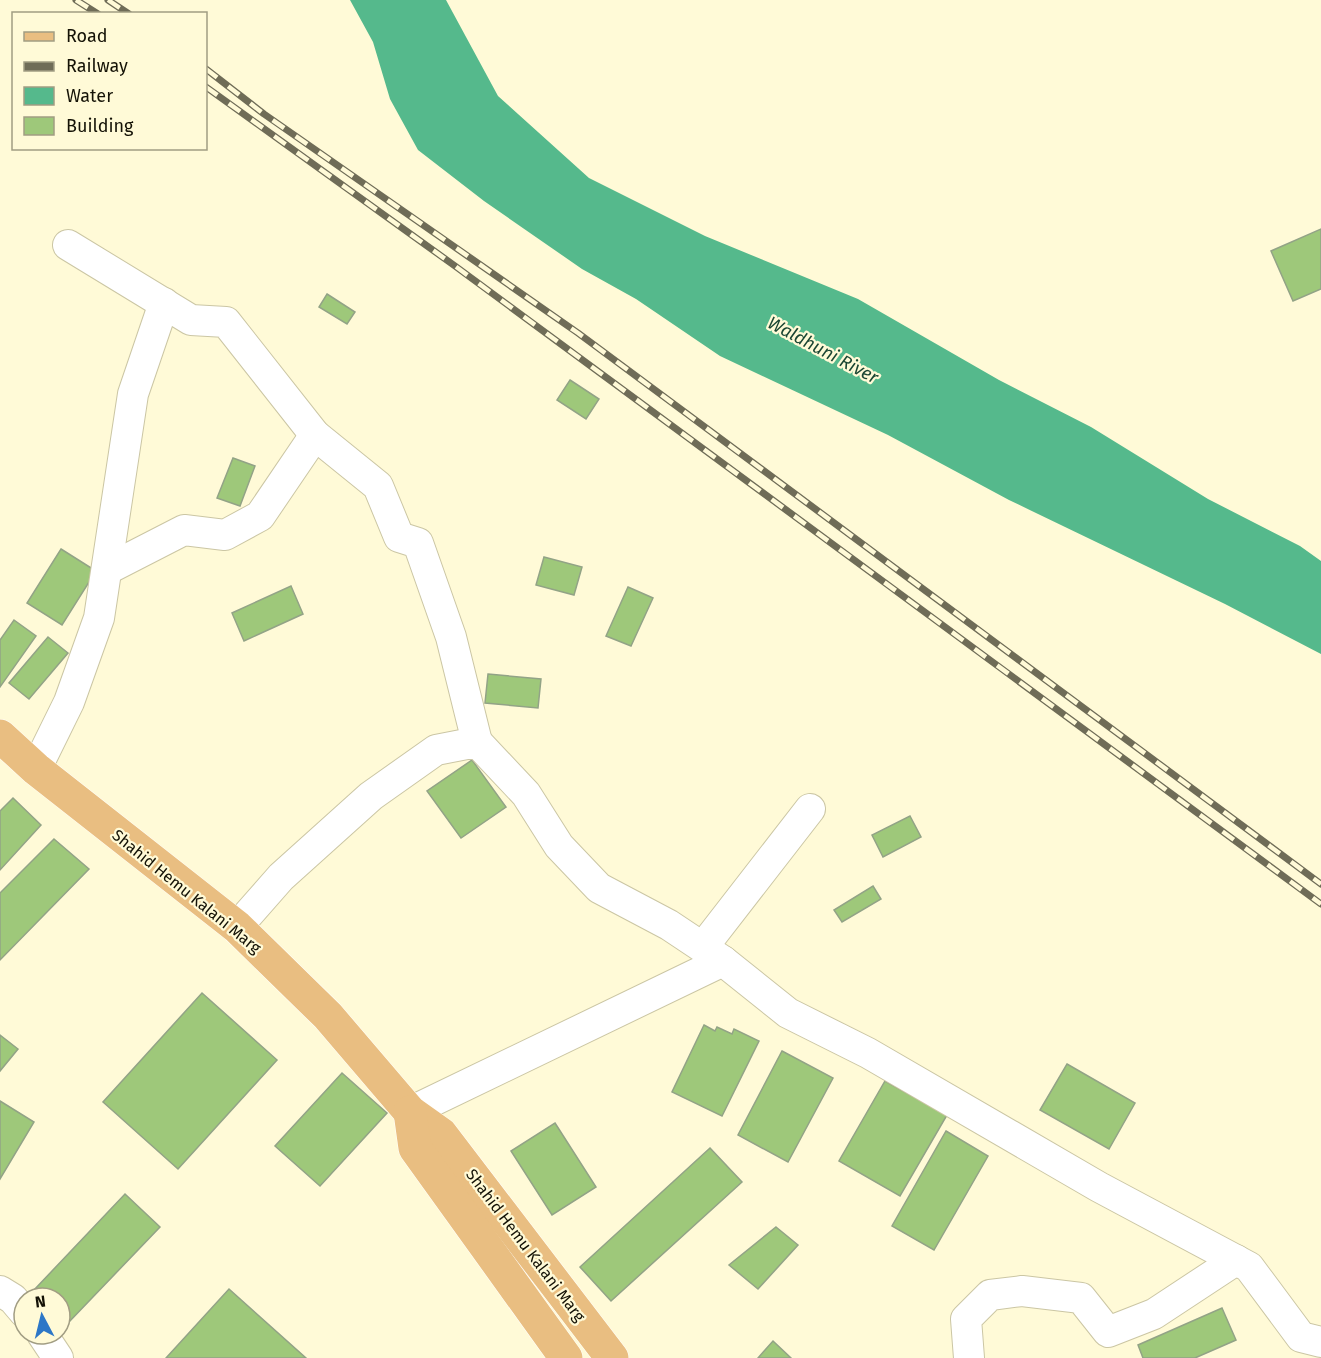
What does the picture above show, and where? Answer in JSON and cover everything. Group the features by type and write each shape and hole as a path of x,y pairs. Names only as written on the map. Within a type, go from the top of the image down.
{"main road":[{"name":"Shahid Hemu Kalani Marg","path":"0,736 36,769 237,927 328,1016 410,1112 441,1134 612,1358"},
{"name":"Shahid Hemu Kalani Marg","path":"410,1112 415,1148 566,1358"}],"street":[{"path":"68,245 106,271 191,320 226,322 315,435 378,486 399,537 418,543 451,637 477,742 526,794 558,846 599,888 669,925 713,954 788,1014 868,1053 1099,1187 1250,1267 1301,1337 1321,1342"},
{"path":"36,769 69,702 99,618 108,568 118,477 133,394 164,303"},
{"path":"108,568 184,530 225,534 260,516 315,435"},
{"path":"237,927 281,877 371,796 436,750 477,742"},
{"path":"410,1112 713,954 810,809"},
{"path":"969,1358 966,1319 990,1295 1022,1291 1081,1298 1108,1332 1154,1314 1236,1260"}],"water":[{"name":"Waldhuni River","path":"350,0 446,0 498,96 589,178 705,236 858,299 999,380 1091,427 1208,499 1300,546 1321,561 1321,654 1225,604 1009,500 888,435 720,356 636,299 582,269 484,201 418,150 390,99 373,42"}],"building":[{"path":"1321,229 1321,289 1293,301 1271,251"},
{"path":"327,294 355,312 347,324 319,307"},
{"path":"570,380 599,399 586,419 557,400"},
{"path":"233,458 255,466 240,506 217,498"},
{"path":"61,549 96,571 62,625 27,603"},
{"path":"544,557 582,567 574,595 536,585"},
{"path":"291,586 303,614 244,641 232,613"},
{"path":"628,587 653,598 631,646 606,636"},
{"path":"14,620 36,636 0,687 0,640"},
{"path":"48,637 68,653 29,699 9,683"},
{"path":"488,674 541,679 538,708 485,703"},
{"path":"472,760 506,807 461,838 427,791"},
{"path":"13,798 41,825 0,870 0,811"},
{"path":"910,816 921,837 883,857 872,835"},
{"path":"54,839 89,869 0,960 0,893"},
{"path":"873,886 881,899 842,922 834,910"},
{"path":"202,993 277,1060 178,1169 103,1102"},
{"path":"704,1025 715,1031 717,1027 732,1034 734,1029 759,1041 722,1116 672,1092"},
{"path":"0,1035 18,1049 0,1071"},
{"path":"782,1051 833,1078 788,1162 738,1135"},
{"path":"1067,1064 1135,1103 1109,1149 1040,1110"},
{"path":"342,1073 387,1113 320,1186 275,1146"},
{"path":"885,1081 947,1115 900,1196 839,1161"},
{"path":"0,1101 34,1122 0,1179"},
{"path":"555,1123 596,1187 552,1215 511,1151"},
{"path":"946,1131 988,1156 934,1250 892,1226"},
{"path":"710,1148 742,1182 611,1301 580,1267"},
{"path":"125,1194 160,1227 72,1319 72,1286 38,1286"},
{"path":"776,1227 798,1245 758,1289 729,1265"},
{"path":"229,1289 306,1358 166,1358"},
{"path":"1222,1308 1236,1340 1195,1358 1143,1358 1138,1345"},
{"path":"773,1341 791,1358 758,1358"}],"railway":[{"path":"76,0 95,12"},
{"path":"108,0 126,12"},
{"path":"207,70 264,114 578,333 1321,884"},
{"path":"207,88 455,266 1321,904"}]}
